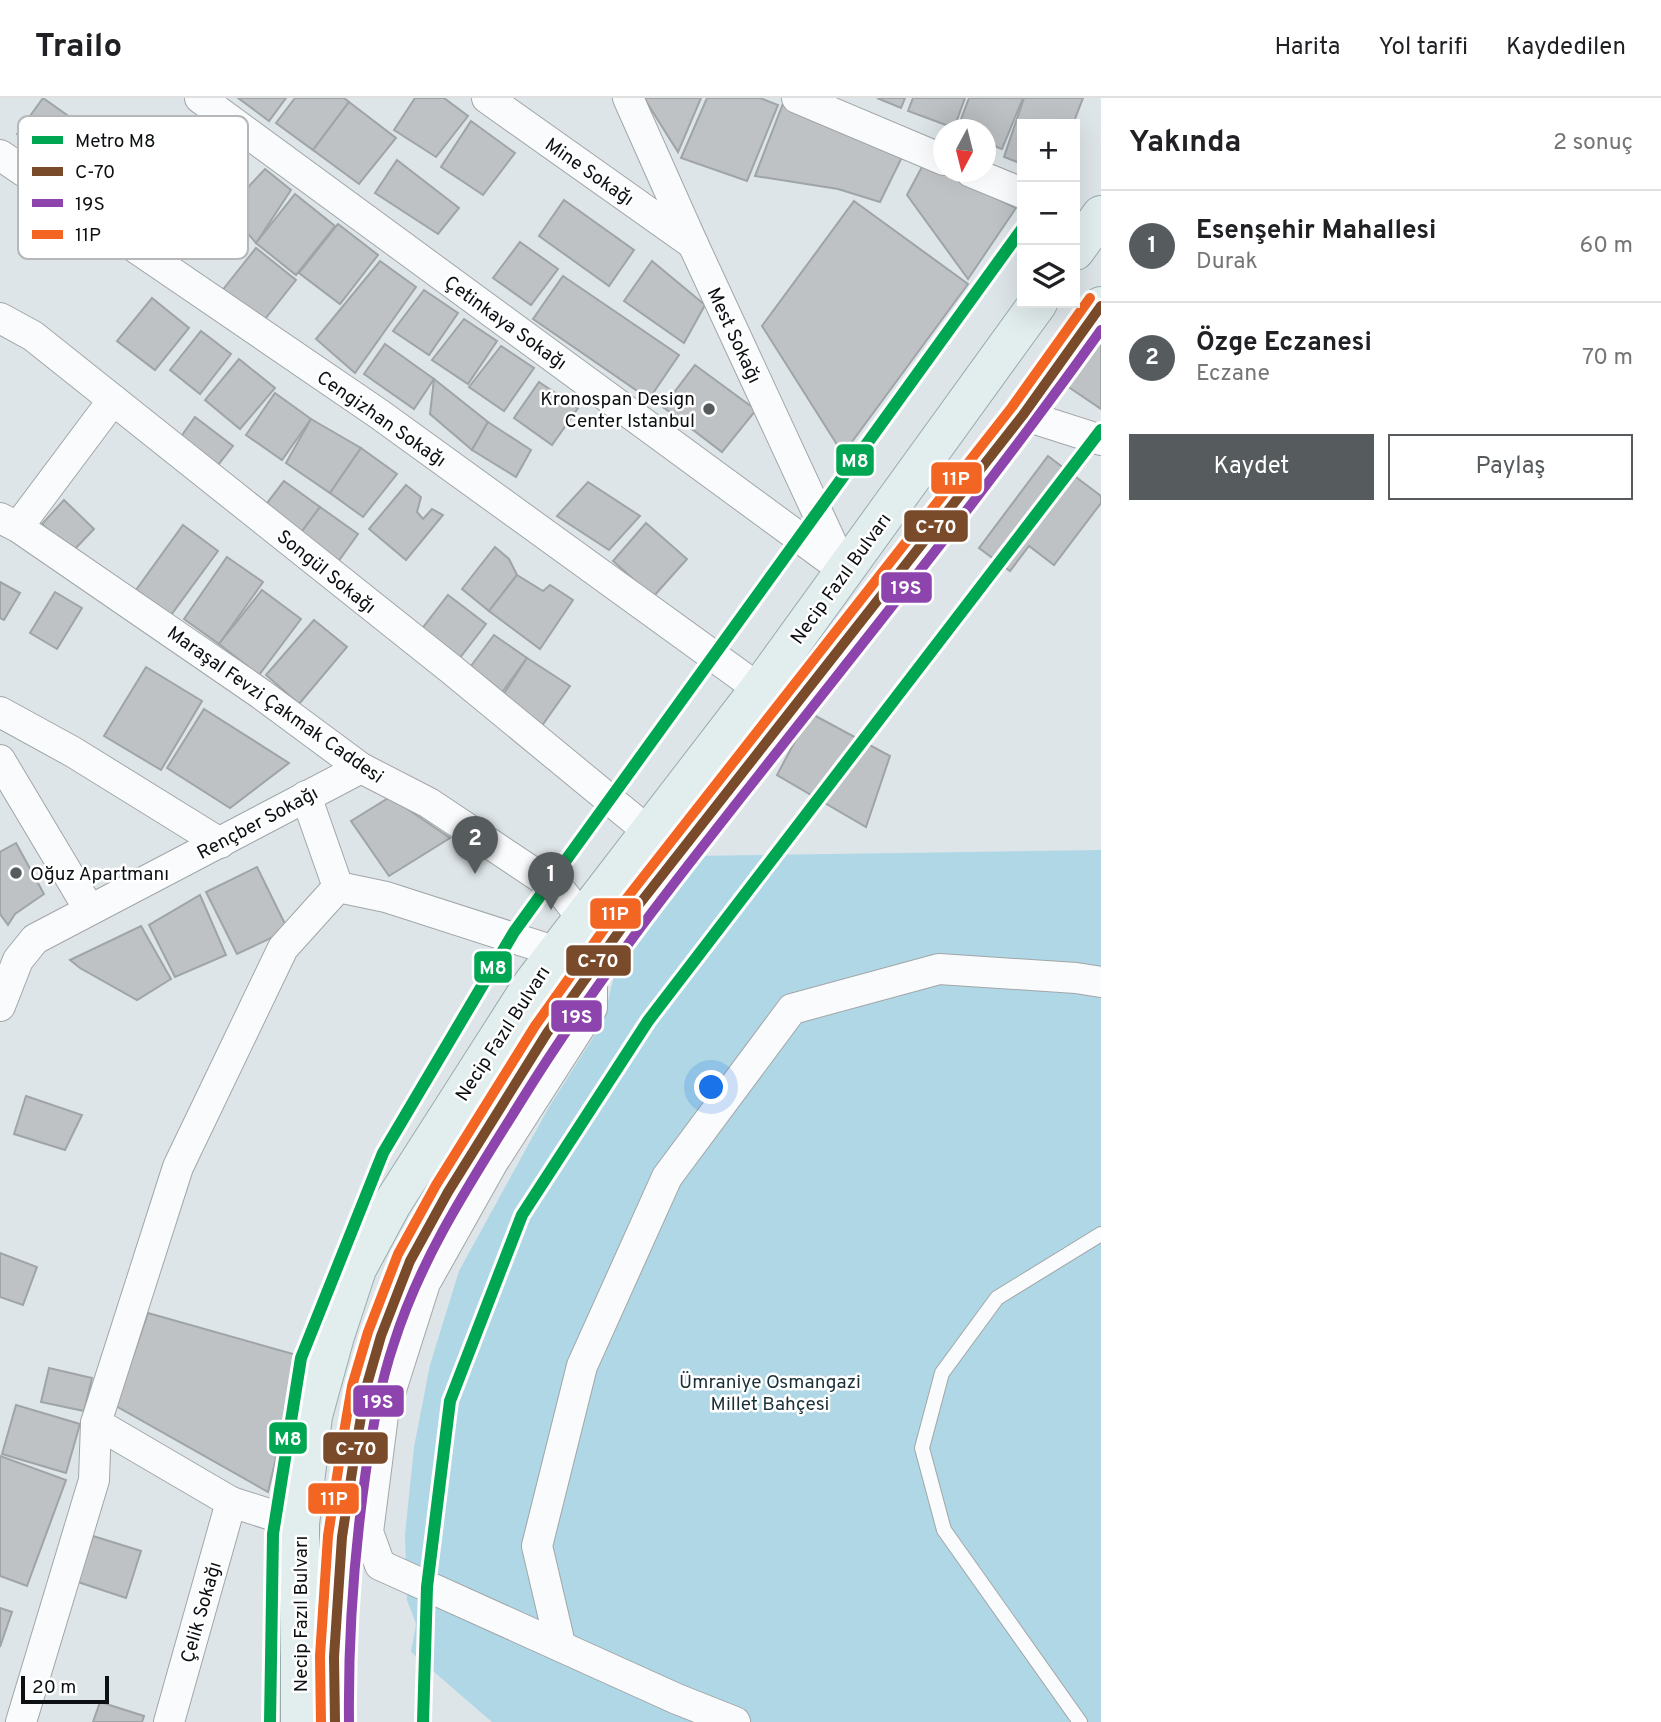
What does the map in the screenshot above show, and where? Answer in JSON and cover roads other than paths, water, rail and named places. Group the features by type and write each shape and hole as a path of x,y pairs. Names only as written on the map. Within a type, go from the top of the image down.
{"main road":[{"name":"Necip Fazıl Bulvarı","path":"335,1722 334,1657 342,1537 366,1388 381,1336 410,1261 448,1192 547,1033 630,916 1024,415 1101,306"},
{"name":"Necip Fazıl Bulvarı","path":"300,1722 300,1524 313,1416 335,1336 358,1269 392,1205 533,983 758,689 1034,308"}],"street":[{"name":"Çetinkaya Sokağı","path":"200,98 225,116"},
{"name":"Mine Sokağı","path":"487,98 693,244"},
{"name":"Mest Sokağı","path":"628,98 845,571"},
{"path":"797,98 933,156"},
{"name":"Çetinkaya Sokağı","path":"248,133 845,571"},
{"name":"Cengizhan Sokağı","path":"0,155 18,167"},
{"path":"995,182 1017,191"},
{"name":"Cengizhan Sokağı","path":"152,259 379,414 758,689"},
{"name":"Songül Sokağı","path":"0,318 33,336 451,669 649,832"},
{"path":"9,523 113,400"},
{"path":"1024,415 1101,440"},
{"name":"Maraşal Fevzi Çakmak Caddesi","path":"9,523 261,694 361,768 429,803 561,891 582,918"},
{"path":"845,571 906,564"},
{"path":"0,712 74,752 220,843"},
{"path":"0,760 89,909"},
{"name":"Rençber Sokağı","path":"0,1006 18,960 35,939 361,768"},
{"path":"306,796 338,887"},
{"path":"338,887 386,897 557,952 592,971 592,1008 493,1163 425,1283 383,1415 368,1532 380,1565 677,1699 735,1722"},
{"path":"21,1722 94,1480 96,1423 178,1167 283,948 338,887"},
{"path":"560,1644 537,1546 582,1366 667,1177 792,1009 939,969 1101,982"},
{"path":"96,1423 231,1502 300,1524"},
{"name":"Çelik Sokağı","path":"169,1722 231,1502"}],"lane":[{"path":"1080,1722 944,1530 922,1448 942,1373 997,1298 1101,1234"}],"metro line":[{"name":"M8","path":"270,1722 273,1534 301,1358 383,1153 514,932 1017,236"},
{"name":"M8","path":"423,1722 427,1587 450,1401 522,1215 648,1021 1101,430"}],"place":[{"name":"Kronospan Design Center Istanbul","path":"709,409"},
{"name":"Oğuz Apartmanı","path":"16,873"},
{"name":"Özge Eczanesi","path":"475,874"},
{"name":"Esenşehir Mahallesi","path":"551,910"}],"park label":[{"name":"Ümraniye Osmangazi Millet Bahçesi","path":"770,1392"}]}
